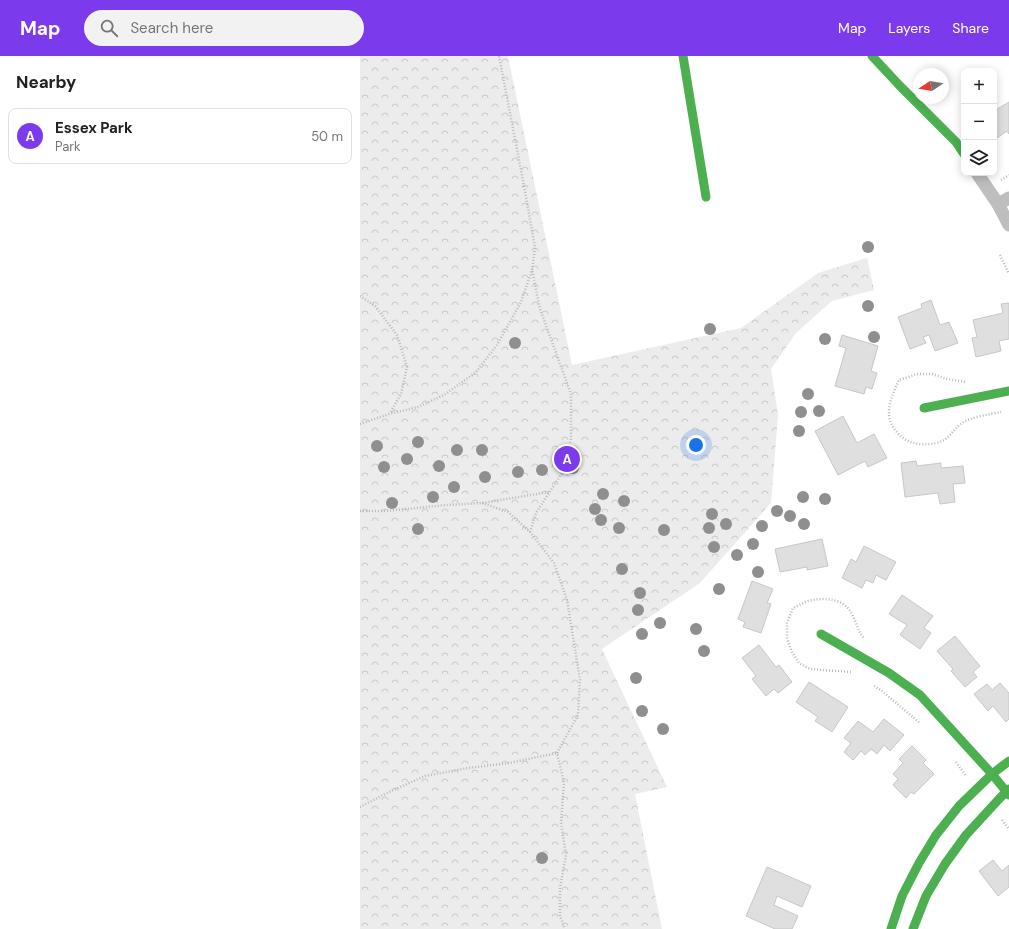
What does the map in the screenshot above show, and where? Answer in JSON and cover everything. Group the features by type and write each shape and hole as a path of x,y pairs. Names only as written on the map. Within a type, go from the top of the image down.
{"street":[{"path":"683,56 686,84 706,197"},
{"path":"872,56 956,142 961,150"},
{"path":"980,176 1004,201 1009,225"},
{"path":"924,408 1009,391"},
{"path":"821,634 889,672 920,695 1008,792 979,819 951,854 932,886 913,929"},
{"path":"891,929 902,896 919,863 936,835 959,806 992,774 1009,761"}],"path":[{"path":"360,424 389,414 418,407 444,395 476,372 497,345 521,302 532,270 535,248 526,191 499,56"},
{"path":"1001,180 1009,175"},
{"path":"1000,255 1009,274"},
{"path":"530,532 536,513 562,473 571,439 571,394 540,309 532,270"},
{"path":"360,296 375,306 397,335 407,367 401,394 389,414"},
{"path":"360,511 385,511 482,503 549,492"},
{"path":"482,503 508,512 530,532 554,563 567,600 580,680 578,715 557,753 564,782 561,822 566,855 560,888 560,916 565,929"},
{"path":"360,807 389,792 426,776 468,768 509,763 557,753"},
{"path":"1001,819 1009,829"}],"green space":[{"path":"360,56 508,56 572,365 741,328 818,273 867,258 874,290 832,301 796,333 771,369 778,415 771,503 700,583 602,649 667,787 635,794 662,929 360,929"}],"building":[{"path":"1009,102 1009,134 1007,131 997,138 997,109"},
{"path":"931,300 940,325 949,322 958,343 935,351 929,335 923,337 926,343 910,349 898,317 922,308 921,304"},
{"path":"1009,303 1009,339 999,341 1001,351 976,357 972,338 977,337 973,320 1003,313 1001,304"},
{"path":"842,335 878,346 871,371 877,373 872,389 866,387 864,394 835,386 846,348 839,346"},
{"path":"843,416 857,443 874,434 887,458 868,467 865,461 838,475 815,431"},
{"path":"916,461 917,466 941,463 941,468 963,466 965,483 953,484 955,502 940,504 938,493 905,497 901,463"},
{"path":"822,539 828,566 807,570 807,567 780,572 775,549"},
{"path":"864,546 896,562 886,580 876,575 873,583 866,580 862,588 842,578 851,559 856,562"},
{"path":"752,581 773,589 767,603 771,604 761,633 743,627 745,622 738,619"},
{"path":"902,595 933,616 924,628 931,633 920,649 900,635 907,625 889,614"},
{"path":"955,636 980,666 973,672 977,677 965,687 951,671 953,669 937,651"},
{"path":"759,645 776,667 779,665 792,682 778,693 774,689 766,696 752,679 756,676 742,658"},
{"path":"809,682 848,707 832,732 815,721 818,717 796,702"},
{"path":"1000,683 1009,693 1009,719 1006,722 993,706 988,711 974,694 987,684 992,690"},
{"path":"884,719 904,735 890,751 884,745 877,754 871,749 865,755 861,751 853,760 844,752 851,743 844,738 858,721 873,732"},
{"path":"912,746 926,760 923,763 934,774 914,794 911,792 906,798 893,785 898,779 893,774 903,763 899,759"},
{"path":"993,860 1002,871 1009,865 1009,887 998,896 979,871"},
{"path":"767,867 811,886 802,907 777,896 774,905 798,916 792,929 775,929 746,916"}],"traffic: fast":[{"path":"683,56 706,197"},
{"path":"872,56 956,142 961,150"},
{"path":"924,408 1009,391"},
{"path":"821,634 889,673 920,695 992,774 1009,795"},
{"path":"891,929 902,896 919,863 936,835 959,806 992,774 1009,761"},
{"path":"913,929 926,896 945,864 966,835 1009,789"}],"place":[{"name":"Essex Park","path":"567,459"}]}
